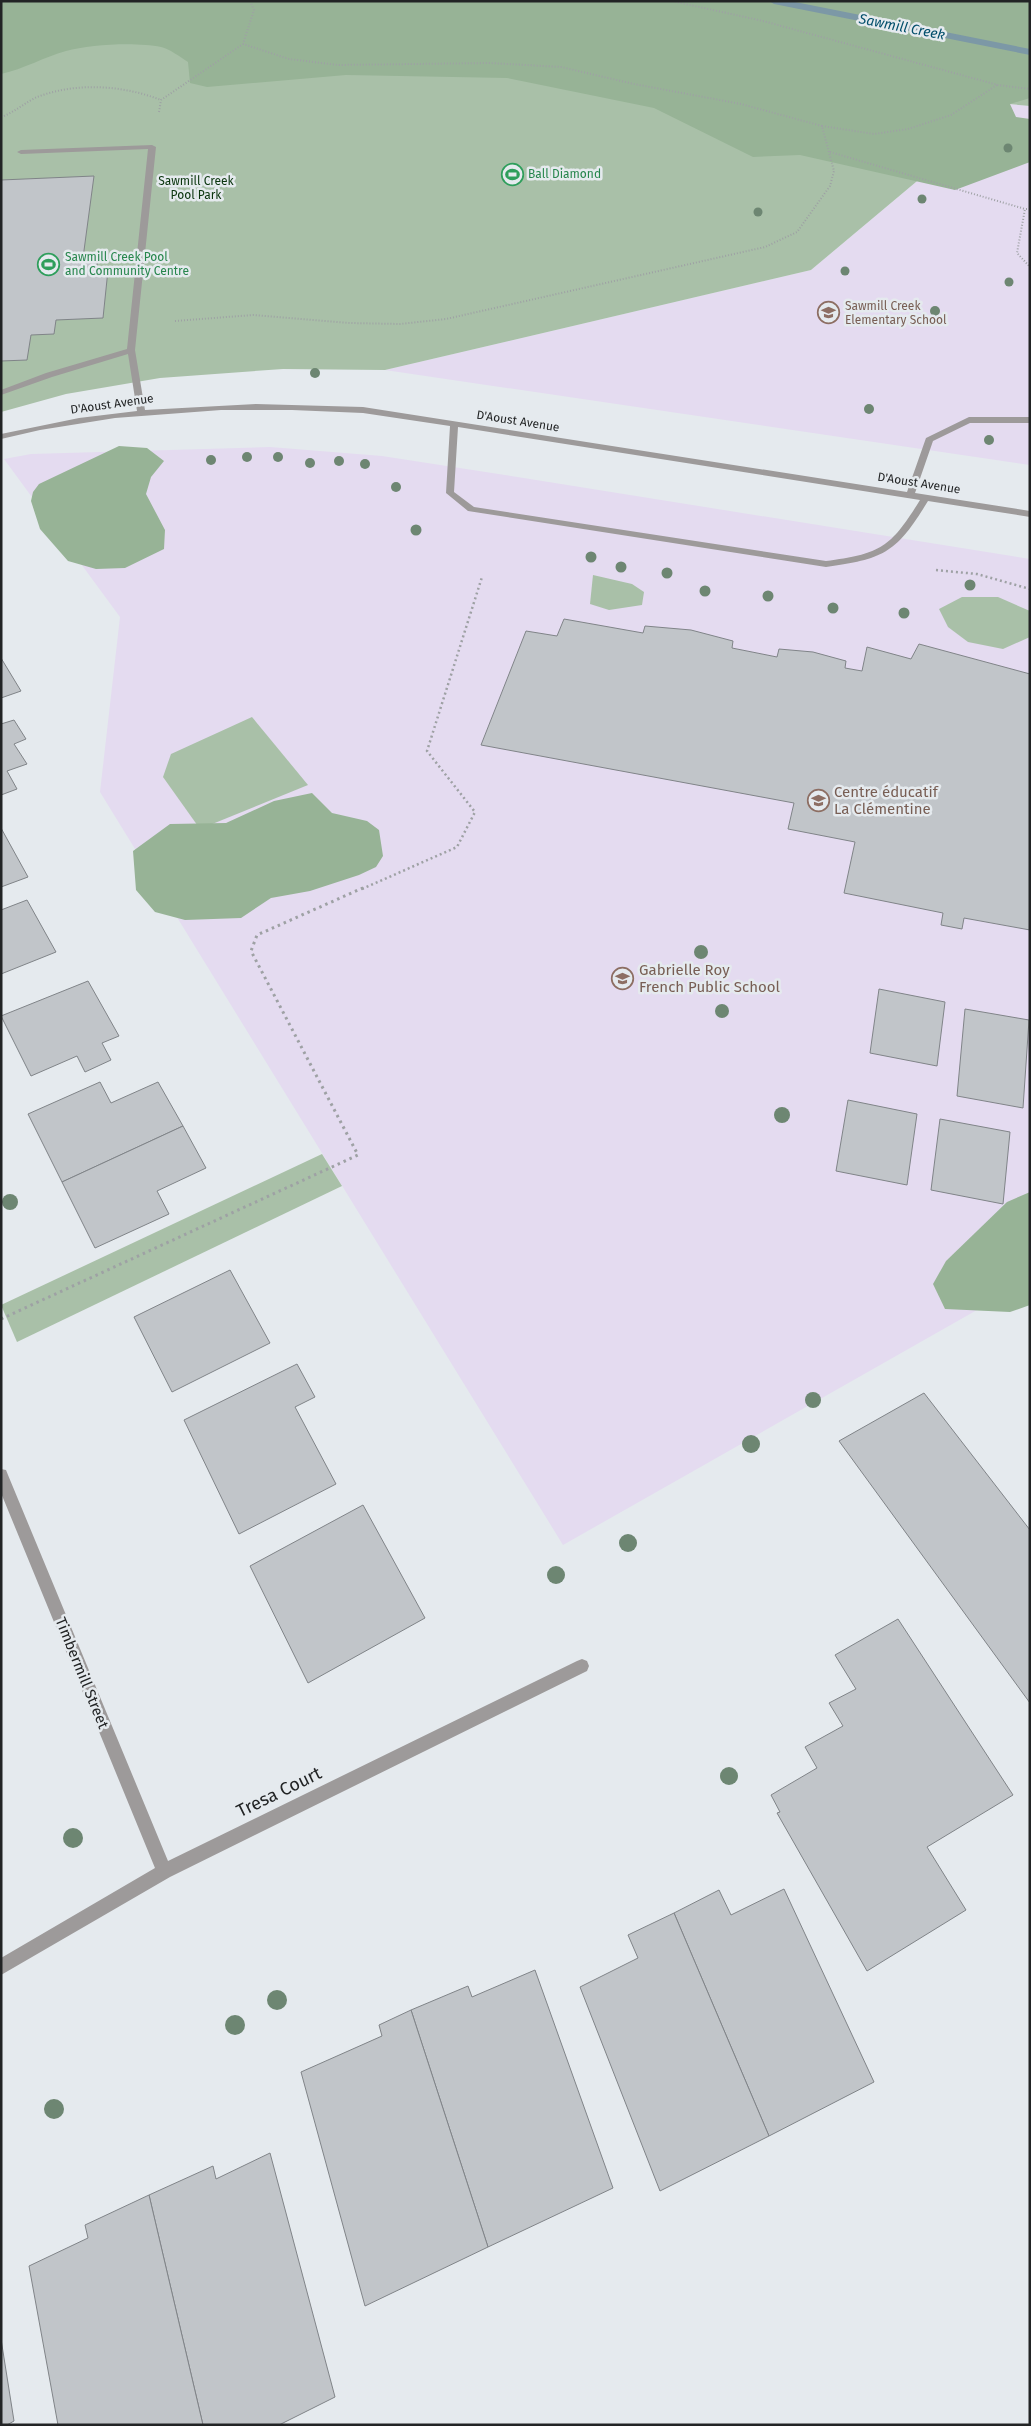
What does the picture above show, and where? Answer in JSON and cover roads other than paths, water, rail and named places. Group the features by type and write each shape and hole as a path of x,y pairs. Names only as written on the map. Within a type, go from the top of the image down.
{"street":[{"path":"21,152 152,147 131,350 141,412"},
{"path":"1,393 49,375 131,350"},
{"name":"D'Aoust Avenue","path":"1,437 19,431 171,409 295,405 364,410 1030,514"},
{"path":"910,495 929,440 969,420 1030,420"},
{"path":"454,423 450,493 471,508 480,510 826,564 859,560 884,552 903,535 926,497"},
{"name":"Timbermill Street","path":"1,1475 164,1871"},
{"name":"Tresa Court","path":"1,1967 164,1871 582,1666"}],"waterway":[{"name":"Sawmill Creek","path":"774,1 1030,52"}],"place":[{"name":"Ball Diamond","path":"512,174"},
{"name":"Sawmill Creek Pool and Community Centre","path":"49,264"},
{"name":"Sawmill Creek Elementary School","path":"829,313"},
{"name":"Centre éducatif La Clémentine","path":"818,801"},
{"name":"Gabrielle Roy French Public School","path":"623,979"}],"park label":[{"name":"Sawmill Creek Pool Park","path":"196,188"}]}
